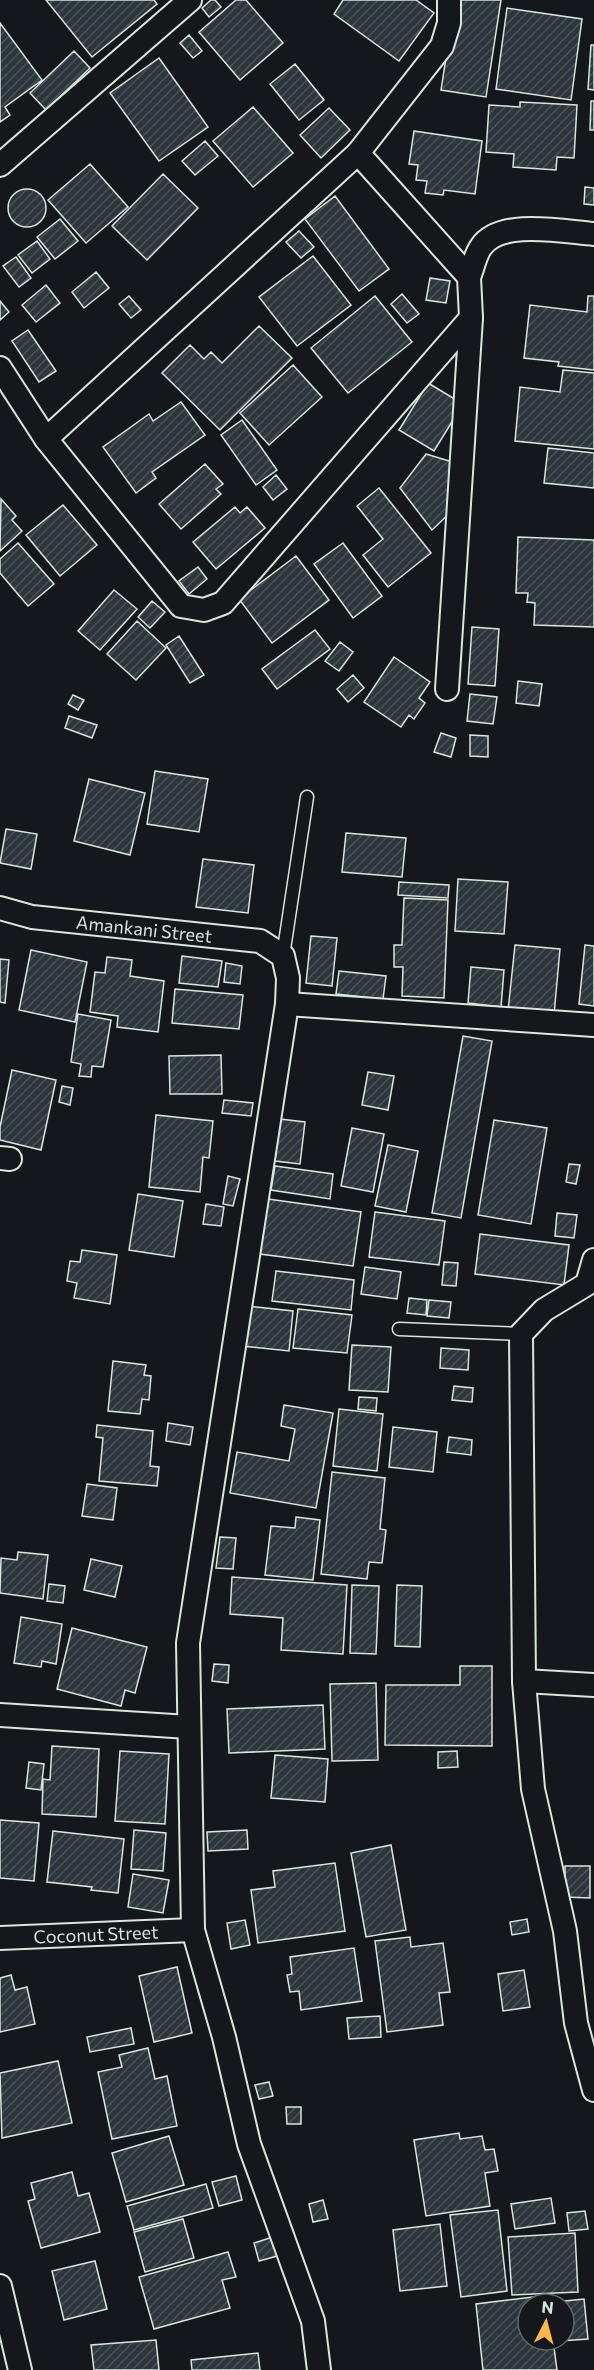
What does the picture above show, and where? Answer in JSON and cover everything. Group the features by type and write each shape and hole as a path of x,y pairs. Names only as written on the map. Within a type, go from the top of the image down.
{"street":[{"path":"0,165 190,0"},
{"path":"46,439 358,153 442,46 449,23 449,0"},
{"path":"358,153 469,278"},
{"path":"447,689 471,318 469,278 482,245 496,235 515,228 594,234"},
{"path":"0,368 46,439 182,606 204,610 223,603 471,318"},
{"name":"Amankani Street","path":"0,908 32,917 261,941 283,956"},
{"path":"283,956 288,978 287,1004 188,1642 193,1930 224,2037 249,2144 314,2321 319,2370"},
{"path":"287,1004 594,1025"},
{"path":"594,1260 587,1284 544,1310 521,1334 525,1681 533,1789 566,1931 576,2023 594,2090"},
{"path":"525,1681 594,1685"},
{"path":"0,1715 189,1727"},
{"name":"Coconut Street","path":"0,1938 193,1930"},
{"path":"0,2286 20,2370"}],"lane":[{"path":"283,956 307,797"},
{"path":"399,1329 521,1334"}],"building":[{"path":"46,0 154,0 157,4 92,57"},
{"path":"211,0 215,0 221,7 209,17 202,8"},
{"path":"236,0 246,0 283,43 240,80 199,32"},
{"path":"343,0 416,0 434,13 399,61 334,14"},
{"path":"455,0 501,0 486,97 441,90"},
{"path":"507,8 582,19 571,100 496,89"},
{"path":"0,23 42,80 5,107 10,115 0,122"},
{"path":"189,35 202,51 193,58 180,43"},
{"path":"591,45 594,45 594,90 588,89"},
{"path":"74,51 90,68 46,110 30,93"},
{"path":"159,58 208,127 159,161 110,93"},
{"path":"295,64 324,100 299,120 270,84"},
{"path":"591,101 594,101 594,130 590,130"},
{"path":"520,102 577,105 574,158 557,157 556,170 513,167 514,154 486,152 489,105 520,107"},
{"path":"253,107 293,153 253,187 213,141"},
{"path":"329,108 350,130 321,158 300,135"},
{"path":"414,131 482,141 475,194 444,190 443,195 425,193 427,181 416,180 418,165 409,164"},
{"path":"205,141 218,156 195,175 182,161"},
{"path":"90,164 128,207 86,243 48,200"},
{"path":"163,174 198,208 147,260 112,226"},
{"path":"585,187 594,188 594,205 584,204"},
{"path":"27,189 40,195 46,208 40,221 27,227 14,221 8,208 14,195"},
{"path":"335,196 389,269 359,291 305,219"},
{"path":"60,219 78,241 55,259 37,237"},
{"path":"299,231 314,247 301,258 286,242"},
{"path":"37,241 50,259 32,273 18,255"},
{"path":"313,256 351,305 297,346 259,297"},
{"path":"16,257 31,278 19,287 3,266"},
{"path":"96,272 109,288 84,308 72,292"},
{"path":"430,278 450,281 446,303 426,300"},
{"path":"46,285 60,303 36,322 22,305"},
{"path":"402,294 419,314 407,323 391,304"},
{"path":"129,296 141,310 131,318 119,304"},
{"path":"375,296 412,342 348,393 311,348"},
{"path":"588,296 594,296 594,370 558,366 559,362 524,358 530,305 587,312"},
{"path":"0,301 9,312 0,320"},
{"path":"259,326 292,358 220,430 162,373 190,345 204,359 211,352 222,363"},
{"path":"28,330 56,371 39,382 12,341"},
{"path":"293,365 322,397 269,445 240,413"},
{"path":"563,370 594,373 594,449 515,441 520,387 560,392"},
{"path":"428,383 463,404 434,451 399,430"},
{"path":"181,402 205,435 152,472 156,478 136,493 103,447 149,414 153,421"},
{"path":"242,420 277,470 256,485 221,435"},
{"path":"548,448 594,453 594,488 544,483"},
{"path":"426,454 456,463 453,510 432,530 400,488"},
{"path":"205,464 223,484 216,489 221,494 181,529 159,504"},
{"path":"276,475 287,489 273,500 263,487"},
{"path":"379,488 431,553 388,587 363,555 383,539 357,506"},
{"path":"1,499 16,516 12,520 22,531 0,551"},
{"path":"63,505 97,545 60,576 26,535"},
{"path":"235,507 240,513 247,507 265,528 216,569 193,542"},
{"path":"518,537 594,540 594,627 534,625 535,603 527,602 528,593 516,593"},
{"path":"18,543 54,584 28,606 0,573 0,559"},
{"path":"343,543 382,596 353,618 314,564"},
{"path":"296,556 329,600 272,643 239,599"},
{"path":"198,567 207,579 189,594 179,581"},
{"path":"114,590 137,609 100,650 78,631"},
{"path":"152,601 165,612 150,628 138,617"},
{"path":"137,621 166,648 136,680 107,654"},
{"path":"472,627 499,629 495,686 468,684"},
{"path":"315,630 330,649 277,689 262,669"},
{"path":"179,636 204,675 190,683 166,645"},
{"path":"340,642 353,652 339,671 325,661"},
{"path":"394,657 430,682 419,698 425,703 414,719 409,715 401,727 364,702"},
{"path":"353,675 364,688 348,702 337,689"},
{"path":"518,681 542,684 539,706 516,703"},
{"path":"470,694 497,697 493,724 467,721"},
{"path":"73,695 84,700 78,710 68,704"},
{"path":"69,716 97,725 92,738 65,728"},
{"path":"441,733 456,738 451,757 434,752"},
{"path":"470,735 488,736 488,757 470,756"},
{"path":"155,771 208,779 199,832 147,824"},
{"path":"89,779 145,793 130,855 74,841"},
{"path":"6,829 37,834 31,869 0,863"},
{"path":"346,833 406,838 402,877 342,872"},
{"path":"203,859 254,865 248,913 196,907"},
{"path":"458,879 508,882 504,934 455,931"},
{"path":"399,882 449,885 448,898 398,895"},
{"path":"404,898 448,900 444,998 402,996 403,967 394,967 394,945 402,945"},
{"path":"311,936 337,938 332,986 306,983"},
{"path":"515,945 560,949 554,1015 508,1011"},
{"path":"585,945 594,946 594,1006 579,1004"},
{"path":"31,950 87,962 75,1022 19,1010"},
{"path":"182,956 222,961 218,987 179,983"},
{"path":"107,957 132,960 130,976 164,981 158,1032 117,1027 118,1016 90,1012 95,972 105,973"},
{"path":"0,959 9,960 5,1003 0,1002"},
{"path":"226,963 242,966 240,984 224,982"},
{"path":"471,967 504,970 501,1007 468,1003"},
{"path":"339,971 386,976 383,999 336,994"},
{"path":"175,989 243,995 239,1029 172,1023"},
{"path":"78,1014 111,1020 103,1067 92,1066 91,1077 79,1076 81,1064 71,1062"},
{"path":"463,1036 492,1041 461,1218 432,1213"},
{"path":"221,1055 222,1094 170,1094 169,1056"},
{"path":"12,1070 56,1080 41,1150 0,1140 0,1127"},
{"path":"368,1072 394,1076 388,1110 362,1105"},
{"path":"62,1086 73,1088 70,1105 59,1102"},
{"path":"224,1100 253,1103 251,1116 222,1113"},
{"path":"156,1115 213,1121 209,1158 203,1157 200,1192 149,1187"},
{"path":"280,1119 305,1122 300,1164 275,1161"},
{"path":"494,1120 547,1128 531,1224 478,1215"},
{"path":"352,1128 384,1134 373,1192 341,1186"},
{"path":"388,1145 418,1151 406,1212 375,1206"},
{"path":"569,1164 580,1165 576,1184 566,1182"},
{"path":"275,1166 333,1174 330,1199 271,1190"},
{"path":"228,1176 240,1179 233,1206 223,1204"},
{"path":"138,1194 183,1201 174,1257 129,1250"},
{"path":"268,1199 361,1212 353,1266 260,1254"},
{"path":"206,1204 224,1207 221,1226 203,1224"},
{"path":"375,1212 445,1221 439,1265 369,1257"},
{"path":"557,1213 577,1215 574,1238 555,1236"},
{"path":"480,1234 569,1245 564,1285 475,1274"},
{"path":"82,1250 117,1255 110,1304 74,1298 77,1283 67,1281 70,1261 80,1262"},
{"path":"444,1262 458,1263 456,1286 442,1285"},
{"path":"365,1267 401,1272 397,1299 361,1294"},
{"path":"276,1271 354,1280 351,1310 272,1301"},
{"path":"409,1298 427,1300 426,1315 407,1313"},
{"path":"429,1300 451,1302 449,1318 427,1316"},
{"path":"247,1306 293,1311 289,1351 242,1346"},
{"path":"298,1309 352,1315 347,1353 293,1348"},
{"path":"352,1345 391,1347 388,1392 349,1390"},
{"path":"441,1348 469,1350 468,1370 440,1368"},
{"path":"113,1361 146,1365 144,1375 151,1376 149,1400 142,1399 140,1414 108,1411"},
{"path":"454,1386 473,1388 472,1402 452,1400"},
{"path":"359,1397 377,1398 376,1411 358,1409"},
{"path":"284,1405 333,1413 316,1508 230,1493 237,1452 289,1461 295,1429 281,1426"},
{"path":"339,1409 383,1414 377,1471 333,1466"},
{"path":"168,1423 193,1427 190,1445 166,1441"},
{"path":"97,1425 153,1431 150,1466 159,1467 157,1486 99,1481 103,1438 96,1437"},
{"path":"393,1427 437,1432 433,1472 389,1467"},
{"path":"449,1437 472,1440 471,1455 447,1452"},
{"path":"332,1472 385,1478 380,1529 386,1530 382,1563 369,1562 367,1579 321,1574"},
{"path":"87,1484 117,1488 113,1520 82,1516"},
{"path":"296,1517 320,1520 313,1580 265,1575 271,1526 295,1528"},
{"path":"220,1537 236,1538 233,1569 216,1568"},
{"path":"18,1552 48,1555 43,1599 0,1593 1,1558 17,1560"},
{"path":"91,1559 122,1566 115,1597 84,1590"},
{"path":"232,1577 347,1585 343,1654 281,1650 283,1618 230,1614"},
{"path":"49,1584 65,1586 63,1603 47,1601"},
{"path":"352,1585 379,1586 376,1654 350,1653"},
{"path":"397,1585 422,1586 420,1647 395,1646"},
{"path":"21,1617 62,1624 56,1664 42,1661 41,1667 14,1663"},
{"path":"72,1628 147,1647 135,1693 125,1690 121,1706 57,1689"},
{"path":"214,1664 229,1665 228,1683 212,1681"},
{"path":"460,1666 492,1666 492,1746 385,1745 386,1685 460,1685"},
{"path":"376,1683 378,1760 332,1761 330,1684"},
{"path":"323,1705 325,1749 229,1753 227,1709"},
{"path":"52,1746 99,1749 96,1817 42,1814 43,1779 50,1780"},
{"path":"120,1751 169,1754 165,1824 115,1821"},
{"path":"457,1751 458,1767 438,1768 438,1752"},
{"path":"275,1755 328,1759 325,1802 271,1798"},
{"path":"29,1762 44,1764 41,1790 26,1788"},
{"path":"0,1820 39,1823 34,1881 0,1878"},
{"path":"134,1830 166,1833 163,1871 131,1869"},
{"path":"247,1830 248,1849 208,1851 207,1832"},
{"path":"53,1831 124,1839 118,1893 91,1890 92,1887 47,1882"},
{"path":"391,1845 406,1930 366,1937 351,1853"},
{"path":"335,1863 345,1931 258,1943 251,1890 275,1887 273,1871"},
{"path":"565,1866 590,1866 590,1898 565,1897"},
{"path":"133,1874 169,1880 163,1913 128,1907"},
{"path":"527,1919 529,1932 512,1935 510,1922"},
{"path":"245,1920 250,1945 231,1949 227,1923"},
{"path":"410,1937 411,1947 443,1943 450,1992 439,1993 443,2025 387,2032 375,1941"},
{"path":"354,1948 362,2001 301,2010 299,1991 290,1992 287,1975 292,1974 290,1957"},
{"path":"177,1967 192,2033 154,2042 139,1976"},
{"path":"524,1970 530,2007 503,2011 498,1974"},
{"path":"11,1975 15,1990 27,1987 35,2024 0,2032 0,1978"},
{"path":"380,2016 381,2037 349,2039 347,2018"},
{"path":"131,2028 134,2044 90,2052 87,2037"},
{"path":"148,2048 155,2079 167,2076 177,2126 112,2139 98,2072 122,2067 119,2055"},
{"path":"58,2061 72,2123 2,2138 0,2073"},
{"path":"269,2082 273,2096 259,2099 255,2085"},
{"path":"286,2107 301,2107 301,2124 287,2124"},
{"path":"459,2133 460,2139 482,2136 485,2150 494,2149 498,2171 485,2173 490,2206 426,2216 414,2140"},
{"path":"169,2136 184,2185 126,2202 112,2153"},
{"path":"72,2172 78,2196 89,2193 100,2232 41,2248 28,2201 35,2199 31,2183"},
{"path":"236,2176 242,2200 219,2206 212,2182"},
{"path":"206,2184 213,2208 134,2230 127,2206"},
{"path":"551,2198 555,2223 515,2229 511,2204"},
{"path":"323,2200 328,2219 313,2222 309,2204"},
{"path":"498,2210 507,2291 461,2297 450,2215"},
{"path":"585,2211 588,2229 569,2231 567,2213"},
{"path":"183,2219 194,2258 145,2272 134,2232"},
{"path":"440,2224 447,2286 400,2291 393,2230"},
{"path":"575,2233 578,2292 516,2292 516,2295 512,2295 508,2237"},
{"path":"276,2236 281,2255 259,2261 254,2243"},
{"path":"228,2252 236,2277 222,2280 230,2308 154,2329 139,2277"},
{"path":"95,2261 107,2309 64,2320 52,2271"},
{"path":"516,2299 516,2352 555,2352 557,2370 483,2370 476,2304"},
{"path":"584,2299 588,2339 576,2340 576,2300"},
{"path":"156,2340 159,2370 94,2370 91,2345"},
{"path":"258,2353 260,2370 192,2370 191,2360"}]}
